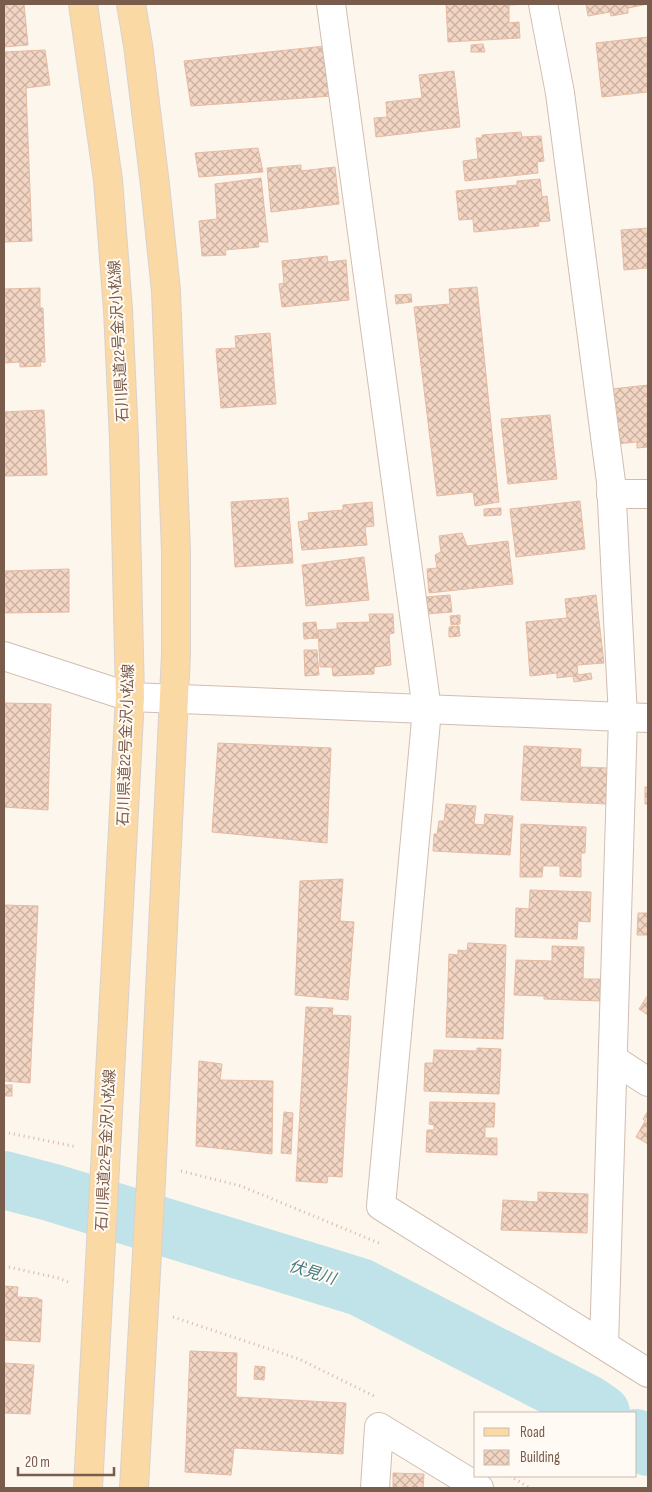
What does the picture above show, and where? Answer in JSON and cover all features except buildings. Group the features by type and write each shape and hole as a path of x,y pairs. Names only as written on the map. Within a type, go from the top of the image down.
{"main road":[{"name":"石川県道22号金沢小松線","path":"83,4 108,180 118,310 124,439 130,697 88,1488"},
{"path":"131,4 153,166 166,292 176,552 175,699 134,1488"}],"street":[{"path":"331,4 427,710 381,1206 648,1373"},
{"path":"543,4 560,94 612,494 636,718 613,1059 604,1345"},
{"path":"612,494 648,494"},
{"path":"4,656 130,697 636,718"},
{"path":"613,1059 648,1082"},
{"path":"375,1488 379,1428 478,1488"}],"path":[{"path":"4,1132 106,1160"},
{"path":"151,1173 242,1186 382,1244"},
{"path":"4,1266 58,1278 99,1291"},
{"path":"144,1303 299,1359 382,1400"},
{"path":"512,1477 530,1488"}],"waterway":[{"name":"伏見川","path":"4,1180 50,1192 360,1287 588,1404 600,1412"},
{"name":"伏見川","path":"637,1439 648,1447"}]}
